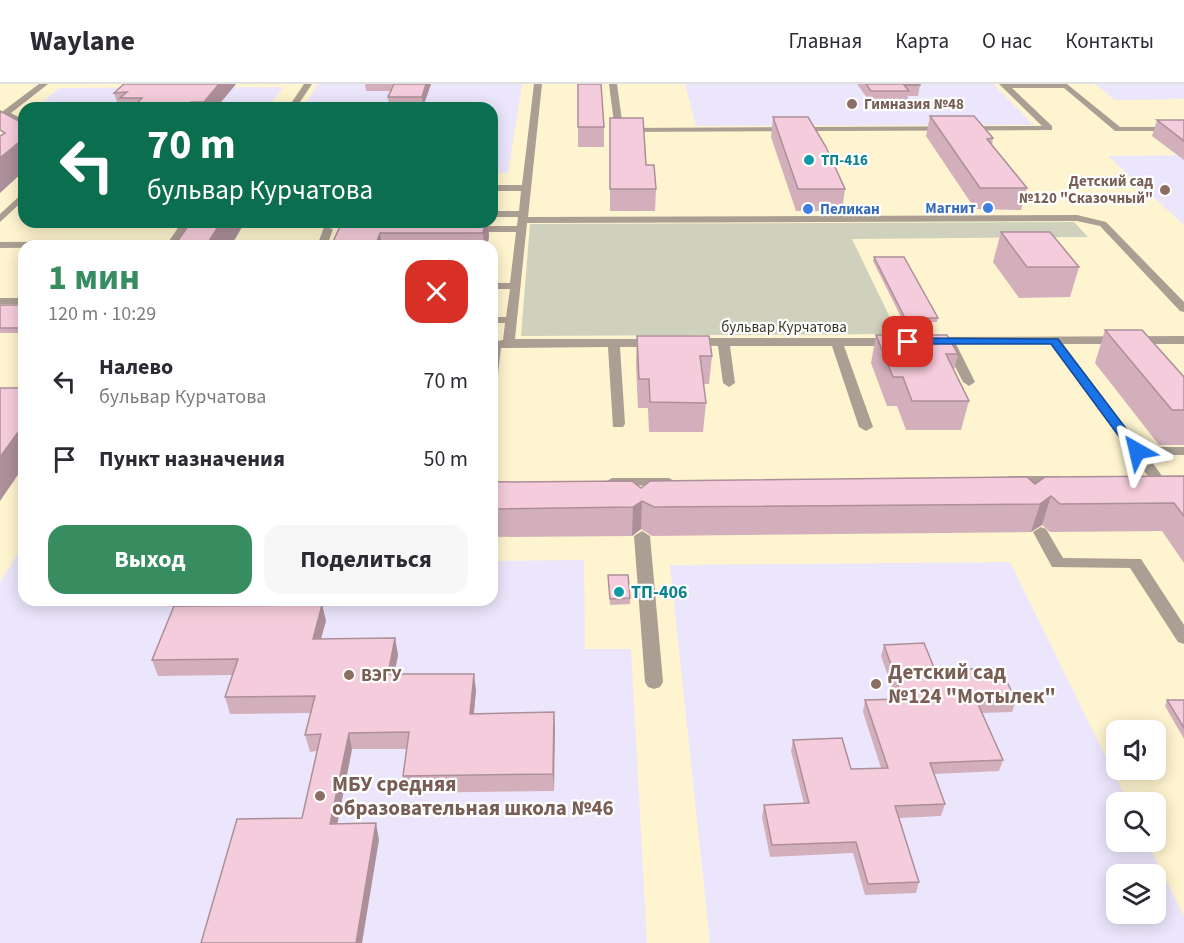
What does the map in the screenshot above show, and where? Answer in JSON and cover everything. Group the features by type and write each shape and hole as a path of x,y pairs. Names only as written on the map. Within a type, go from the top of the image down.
{"street":[{"path":"20,102 44,84"},
{"path":"296,102 308,84"},
{"path":"509,343 538,84"},
{"path":"613,84 619,130 1048,128 1004,85"},
{"path":"1004,85 1066,86 1118,129 1184,129"},
{"path":"18,104 6,113 18,120"},
{"path":"498,188 527,188"},
{"path":"0,219 18,201"},
{"path":"1028,209 1035,218"},
{"path":"498,215 523,221"},
{"path":"498,224 523,221 1077,218 1103,224 1184,309"},
{"path":"453,229 462,228"},
{"path":"324,240 328,229"},
{"path":"0,245 18,245"},
{"path":"498,286 516,286"},
{"path":"0,301 18,301"},
{"path":"498,320 512,320"},
{"name":"бульвар Курчатова","path":"498,345 509,343 1184,340"},
{"path":"948,341 969,382"},
{"path":"1054,341 1158,480"},
{"path":"724,342 729,383"},
{"path":"837,342 866,427"},
{"path":"614,343 618,424"},
{"path":"1137,451 1184,451"},
{"path":"1022,497 1007,480 1069,480"},
{"path":"1136,480 1175,480"},
{"path":"598,482 685,482"},
{"path":"638,482 639,500"},
{"path":"1041,532 1058,563 1135,562 1184,638"},
{"path":"642,536 654,682"}],"shaded area":[{"path":"318,84 522,84 508,173 498,173 498,102 307,102"},
{"name":"Гимназия №48","path":"685,84 993,84 1034,125 696,126"},
{"path":"1095,84 1184,84 1184,99 1115,100"},
{"path":"283,87 272,102 43,102 59,88"},
{"name":"Детский сад №120 \"Сказочный\"","path":"1184,155 1184,225 1108,156"},
{"name":"МБУ средняя образовательная школа №46","path":"18,554 18,606 498,606 498,561 584,560 585,649 631,649 647,943 0,943 0,582"},
{"name":"Детский сад №124 \"Мотылек\"","path":"1010,562 1106,757 1106,780 1117,780 1123,792 1106,792 1106,852 1152,852 1158,864 1106,864 1106,924 1166,924 1166,880 1184,916 1184,943 710,943 670,565"}],"green space":[{"path":"1074,222 1088,237 852,239 898,334 521,336 530,224"}],"building":[{"path":"124,84 219,84 204,102 138,102 142,98 120,98 127,92 114,93"},
{"path":"394,84 426,84 422,97 388,97"},
{"path":"578,84 601,84 604,127 578,127"},
{"path":"866,84 920,85 904,85 909,91 871,91"},
{"path":"0,111 18,120 18,143 0,158 0,136 5,133 0,130"},
{"path":"930,116 974,116 993,138 987,139 1027,188 980,188"},
{"path":"773,117 808,117 826,147 845,189 798,189"},
{"path":"610,118 643,118 646,165 654,165 656,189 610,189"},
{"path":"1157,120 1184,120 1184,141"},
{"path":"187,228 217,228 210,240 178,240"},
{"path":"339,228 484,228 483,233 380,233 377,240 334,240"},
{"path":"1001,232 1050,232 1079,267 1027,267"},
{"path":"874,257 904,257 938,318 905,318"},
{"path":"0,305 18,305 18,328 0,328"},
{"path":"1105,330 1142,330 1184,377 1184,410 1172,410"},
{"path":"876,335 947,335 958,354 946,354 969,401 912,401 903,377 893,377"},
{"path":"637,336 709,336 712,356 700,356 706,403 650,402 649,379 639,379"},
{"path":"0,388 18,388 18,432 0,457"},
{"path":"1184,476 1184,516 1174,503 1060,504 1051,496 1040,504 654,507 642,501 633,507 498,509 498,482 632,481 641,488 650,481 1027,477 1035,484 1045,477"},
{"name":"ТП-406","path":"608,575 628,575 630,598 610,599"},
{"path":"174,606 322,606 313,639 395,638 388,674 474,674 470,714 554,712 553,774 403,776 409,732 349,733 330,824 376,823 356,943 201,943 237,819 302,818 321,734 305,735 315,696 225,697 238,659 152,660"},
{"path":"924,643 935,670 1000,668 1016,700 977,702 1003,760 930,763 945,804 895,806 919,882 868,884 856,842 772,845 764,805 809,803 793,740 842,738 851,769 888,768 865,700 903,699 884,645"},
{"path":"1167,700 1184,700 1184,728"}],"place":[{"name":"Гимназия №48","path":"852,104"},
{"name":"ТП-416","path":"809,160"},
{"name":"Детский сад №120 \"Сказочный\"","path":"1165,190"},
{"name":"Магнит","path":"988,208"},
{"name":"Пеликан","path":"808,209"},
{"name":"ТП-406","path":"619,592"},
{"name":"ВЭГУ","path":"349,675"},
{"name":"Детский сад №124 \"Мотылек\"","path":"876,684"},
{"name":"МБУ средняя образовательная школа №46","path":"320,796"}],"route":[{"path":"908,342 1054,341 1137,451"}]}
